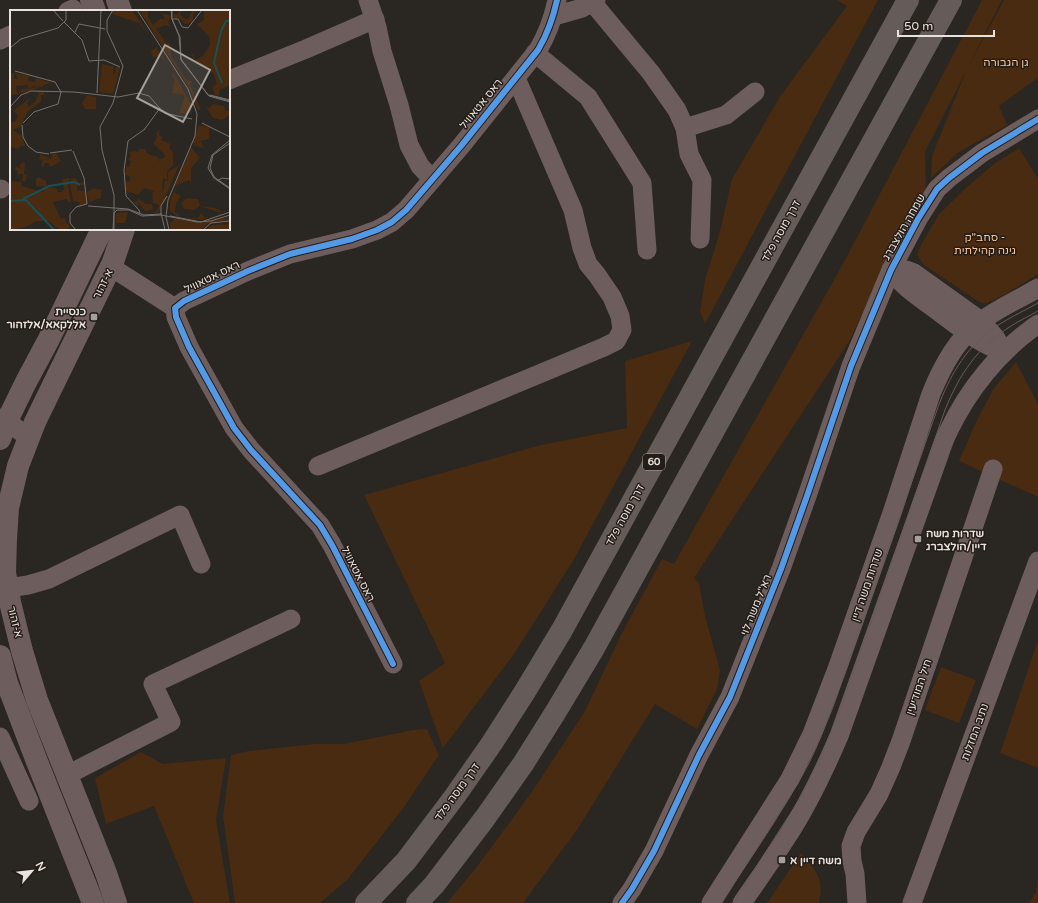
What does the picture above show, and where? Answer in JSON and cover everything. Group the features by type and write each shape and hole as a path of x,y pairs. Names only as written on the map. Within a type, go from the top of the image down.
{"highway":[{"name":"דרך מוסה פלד","path":"366,903 406,861 455,796 492,743 524,693 566,623 908,0"},
{"path":"417,903 448,867 523,764 594,648 951,0"}],"main road":[{"path":"117,0 121,10"},
{"path":"77,7 90,10"},
{"path":"2,430 49,339 102,230"},
{"name":"א-זהור","path":"116,903 106,873 37,700 22,651 5,572 8,508 18,466 36,422 111,267 124,230"},
{"path":"0,400 26,382"},
{"path":"0,656 7,683 93,903"}],"street":[{"path":"368,0 375,19 382,51 399,105 409,145 420,166 432,179"},
{"path":"556,8 582,8 594,1 651,73 677,110 685,128 689,154 702,180 700,239"},
{"name":"ראס אטאוויל","path":"393,664 332,545 320,525 251,450 234,428 189,347 176,317 175,308 184,301 248,270 290,254 352,239 377,230 392,222 406,210 461,146 516,78 545,37 556,8"},
{"path":"230,80 375,19"},
{"path":"0,40 10,35"},
{"path":"535,53 588,97 642,183 647,250"},
{"path":"318,466 604,347 616,341 622,330 620,316 612,297 588,264 582,248 573,210 516,78"},
{"path":"685,128 726,115 755,92"},
{"name":"שמחה הולצברג","path":"878,300 890,270 918,219 937,189 962,167 982,153 1038,119"},
{"path":"111,267 175,308"},
{"path":"890,270 906,288 974,327 986,345 1004,352"},
{"name":"שדרות משה דיין","path":"711,903 790,779 812,734 840,662 934,387 943,367 959,344 974,327 991,314 1038,288"},
{"name":"רא\"ל משה לוי","path":"622,903 654,851 698,755 730,697 781,569 851,366 878,300"},
{"path":"742,903 788,836 818,783 829,759 839,736 948,432 972,391 988,370 1004,352 1038,324"},
{"path":"2,430 29,438"},
{"name":"חיל המודיעין","path":"857,903 851,846 856,832 879,794 901,741 993,469"},
{"path":"8,588 28,585 49,579 180,515 201,564"},
{"name":"נתיב המזלות","path":"912,903 1038,560"},
{"path":"67,775 170,722 153,684 291,619"},
{"path":"0,737 30,801"}],"green space":[{"path":"837,0 878,0 705,324 700,312 705,280 720,231 732,179 781,95 847,6"},
{"name":"גן הגבורה","path":"982,0 1002,0 967,69 1004,0 1038,0 1038,81 1036,79 999,106 1007,125 959,152 931,178 932,156 966,71 925,152 926,190 887,262 850,340 694,578 699,583 705,616 720,670 717,689 697,729 655,704 577,830 523,903 447,903 479,864 531,793 584,713 621,635 662,559 674,564 844,262"},
{"name":"סחב\"ק - גינה קהילתית","path":"1019,148 1038,179 1038,274 1002,296 987,303 982,303 924,265 917,255 921,245 939,214 995,163"},
{"path":"692,341 573,561 514,654 443,748 419,681 445,663 364,495 541,445 627,428 625,361"},
{"path":"1016,362 1038,404 1038,497 959,461 976,422 994,388"},
{"path":"1038,640 1038,768 1000,753"},
{"path":"941,667 976,680 959,723 925,710"},
{"path":"427,729 439,755 404,807 348,879 320,903 235,903 223,816 231,755 249,751 314,744 344,744 413,730"},
{"path":"141,752 163,764 226,758 216,820 230,903 194,903 154,806 106,824 95,778"},
{"path":"801,853 818,876 821,888 819,903 767,903"},
{"path":"1038,880 1038,903 1029,903 1036,892"}],"tram line":[{"path":"721,903 766,834 809,763 833,707 938,407 952,375 972,347 990,331 1001,323 1038,303"},
{"path":"733,903 799,800 819,760 838,716 945,410 957,384 971,362 988,343 1011,326 1038,311"}],"cycle path":[{"path":"393,664 332,545 320,525 251,450 234,428 189,347 176,317 175,308 184,301 248,271 290,254 352,239 377,230 392,222 406,210 461,146 538,50 550,26 557,0"},
{"path":"622,903 654,851 699,755 730,697 781,569 851,366 891,270 918,219 937,189 949,178 982,153 1038,119"}],"place":[{"name":"כנסיית אללקאא/אלזהור","path":"94,317"},
{"name":"שדרות משה דיין/הולצברג","path":"918,539"},
{"name":"משה דיין א","path":"782,860"}]}
